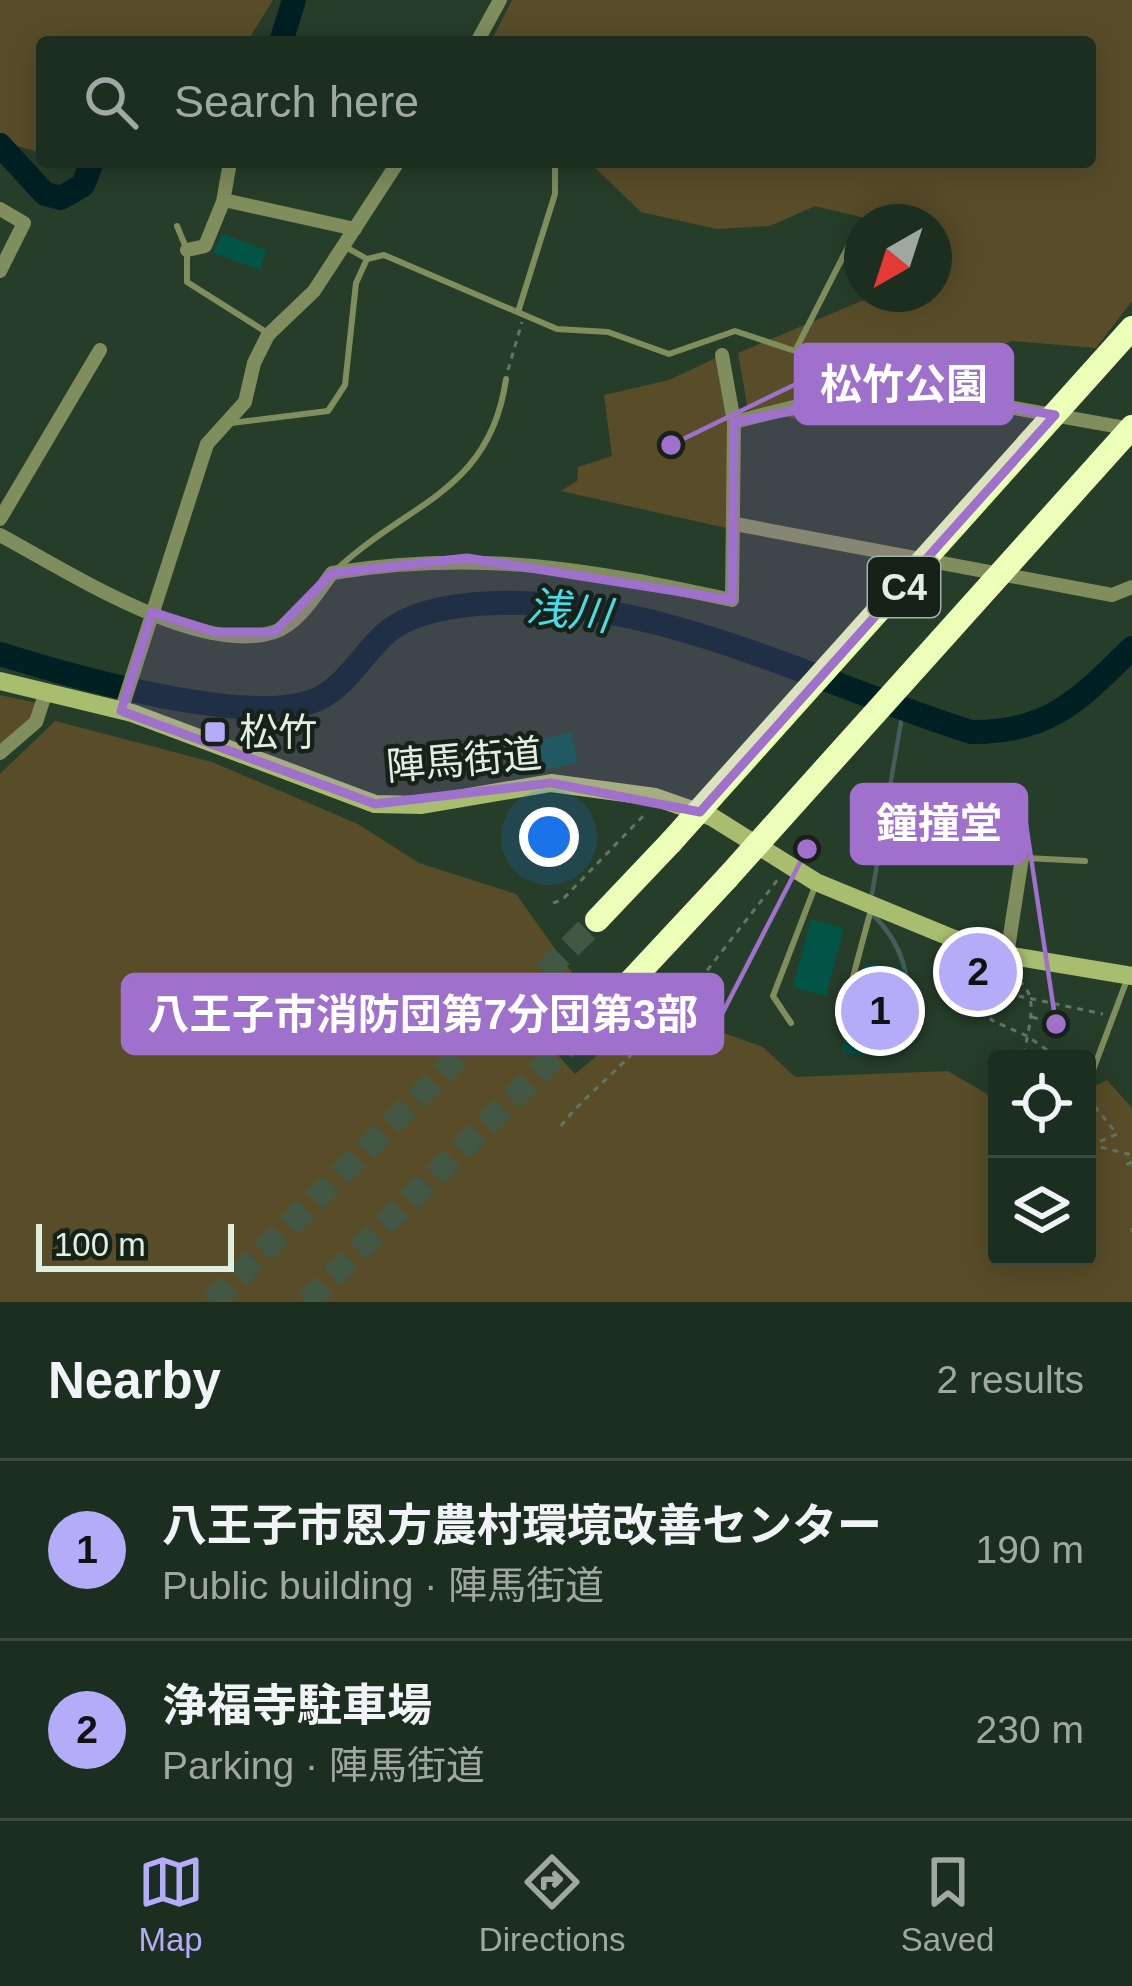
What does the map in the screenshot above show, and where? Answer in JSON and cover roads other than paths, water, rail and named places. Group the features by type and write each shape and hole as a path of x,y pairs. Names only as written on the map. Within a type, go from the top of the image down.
{"highway":[{"name":"C4","path":"597,920 1132,328"},
{"name":"C4","path":"630,982 1132,428"}],"main road":[{"name":"陣馬街道","path":"0,680 122,706 375,804 422,805 551,783 655,796 712,817 786,866 872,906 1007,955 1130,976"}],"street":[{"path":"480,36 500,0"},
{"path":"188,250 205,246 224,200 229,168"},
{"path":"122,706 207,444 253,388 254,363 268,335 301,308 394,168"},
{"path":"224,200 355,229"},
{"path":"0,209 24,223 0,271"},
{"path":"0,519 100,350"},
{"path":"0,535 152,612 216,632 274,632 298,616 332,573 407,561 467,558 616,575 732,600 734,422 722,355"},
{"path":"734,422 838,396 908,389 1132,428"},
{"path":"735,524 1112,595 1132,587"},
{"path":"0,753 36,722 46,692"},
{"path":"1007,955 1022,858"}],"lane":[{"path":"522,313 555,194 555,168"},
{"path":"177,226 188,250 187,282 268,335"},
{"path":"344,246 367,259 384,255 556,329 608,332 669,354 735,331 795,352 844,255"},
{"path":"228,423 328,410 338,400 345,386 356,284 367,259"},
{"path":"332,573 426,507 475,460 501,415 506,379"},
{"path":"1022,858 1085,861"},
{"path":"791,1023 773,996 817,882"},
{"path":"842,1018 872,906"},
{"path":"1096,1060 1130,976"}],"waterway":[{"path":"283,36 294,0"},
{"path":"0,145 45,194 61,198 83,185 90,168"},
{"name":"浅川","path":"0,654 163,696 253,708 291,706 330,692 385,634 409,619 469,605 559,605 679,629 971,732 1042,720 1078,698 1132,648"},
{"path":"872,894 903,710"},
{"path":"872,914 900,954 913,1032"}],"tunnel":[{"path":"212,1302 597,920"},
{"path":"307,1302 630,982"}],"place":[{"name":"松竹公園","path":"671,445"},
{"name":"松竹","path":"215,732"},
{"name":"八王子市消防団第7分団第3部","path":"807,849"},
{"name":"浄福寺駐車場","path":"978,972"},
{"name":"八王子市恩方農村環境改善センター","path":"880,1011"},
{"name":"鐘撞堂","path":"1056,1024"}]}
